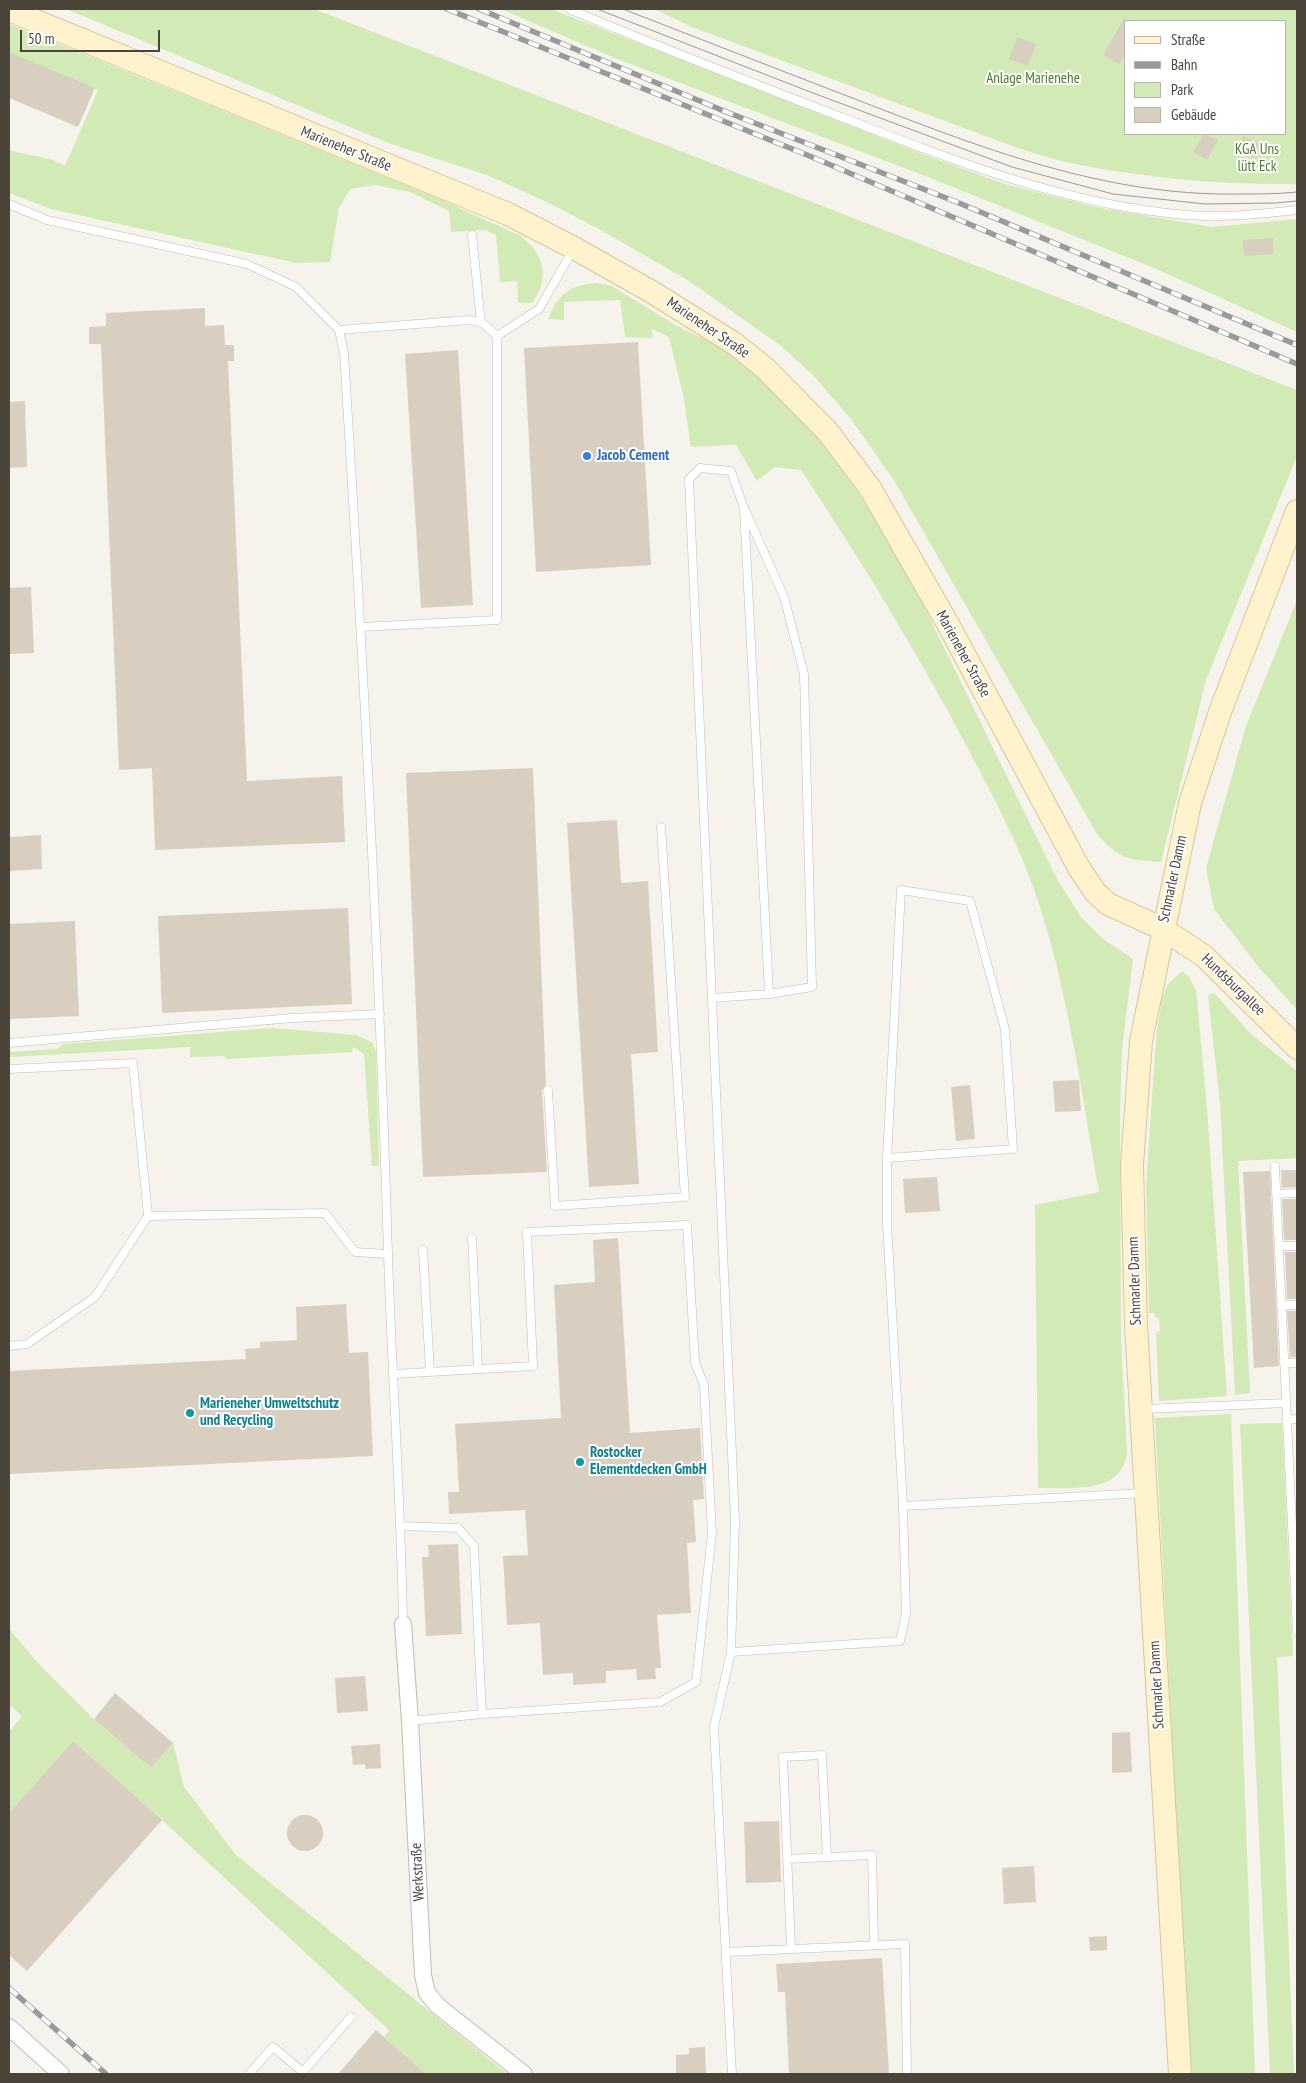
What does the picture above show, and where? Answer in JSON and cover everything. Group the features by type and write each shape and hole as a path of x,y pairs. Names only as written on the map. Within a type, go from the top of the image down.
{"street":[{"name":"Marieneher Straße","path":"9,10 508,214 574,248 652,292 735,344 778,380 828,432 870,488 949,626 1079,868 1095,892 1108,904 1163,929"},
{"name":"Schmarler Damm","path":"1180,2074 1136,1326 1132,1165 1140,1041 1190,803 1220,712 1297,511"},
{"name":"Hundsburgallee","path":"1163,929 1204,956 1297,1048"},
{"name":"Werkstraße","path":"403,1624 423,1975 427,1993 438,2006 524,2074"},
{"path":"9,2027 61,2074"}],"lane":[{"path":"569,9 679,55 1017,181 1114,206 1187,216 1251,215 1297,210"},
{"path":"9,204 47,220 247,264 296,287 339,330 344,354 361,627 386,1153 388,1254 401,1526 403,1624"},
{"path":"472,235 482,323"},
{"path":"497,336 539,309 574,248"},
{"path":"339,330 470,320 482,323 497,336 497,620 361,627"},
{"path":"712,998 769,994 812,987 804,674 784,597 744,508 731,471 700,468 689,479 735,1522 731,1652 714,1726 732,2074"},
{"path":"744,508 769,994"},
{"path":"548,1090 555,1206 685,1197 661,827"},
{"path":"731,1652 900,1641 906,1614 904,1506 887,1223 887,1158 901,890 970,901 1005,1029 1013,1149 887,1158"},
{"path":"9,1044 292,1018 380,1014"},
{"path":"9,1069 133,1063 148,1216 95,1298 26,1344 9,1346"},
{"path":"1274,1166 1287,1420 1293,1469 1297,1631"},
{"path":"1276,1194 1297,1193"},
{"path":"148,1216 324,1213 355,1252 388,1254"},
{"path":"394,1374 533,1366 527,1232 686,1225 695,1363 704,1385 712,1533 696,1682 660,1702 482,1714 410,1721"},
{"path":"472,1238 478,1369"},
{"path":"1278,1246 1297,1246"},
{"path":"423,1250 430,1372"},
{"path":"1281,1306 1297,1305"},
{"path":"1284,1363 1297,1362"},
{"path":"1142,1408 1286,1403"},
{"path":"1287,1420 1297,1419"},
{"path":"904,1506 1040,1497 1146,1493"},
{"path":"401,1526 458,1528 474,1546 482,1714"},
{"path":"791,1949 783,1757 822,1755 827,1857"},
{"path":"787,1859 872,1855 874,1944"},
{"path":"726,1952 905,1944 907,2074"},
{"path":"249,2074 273,2046 302,2073 352,2017"}],"green space":[{"path":"66,9 314,9 1297,390 1297,456 1206,680 1161,862 1125,857 1112,849 1097,834 895,482 851,419 814,376 781,346 689,281 599,229 549,203 487,175 391,144"},
{"path":"501,9 551,9 925,155 1005,184 1095,207 1212,227 1297,219 1297,332 1154,268 928,177 617,59"},
{"name":"Anlage Marienehe","path":"654,9 1297,9 1297,184 1183,180 1126,173 1056,160 1015,147 692,27"},
{"path":"9,24 435,197 521,236 540,259 543,275 538,293 532,303 518,303 517,281 500,282 496,235 485,230 451,232 449,211 410,192 375,185 350,189 339,208 330,262 296,263 51,209 9,193 9,150 53,160 65,166 98,90 9,52"},
{"path":"597,283 612,286 677,326 720,347 758,376 821,442 861,497 916,590 1058,881 1081,917 1103,939 1133,959 1122,1049 1120,1117 1121,1340 1127,1451 1123,1467 1116,1476 1107,1482 1085,1487 1038,1488 1035,1205 1099,1192 1065,1001 1046,926 1019,852 985,780 927,674 845,537 801,470 775,467 757,481 736,445 691,447 683,394 669,337 652,329 652,338 625,337 620,300 564,302 564,320 548,319 556,303 566,292 579,286"},
{"path":"1297,600 1297,1010 1257,965 1214,909 1206,868 1246,726"},
{"path":"1182,971 1189,977 1196,990 1207,1108 1227,1396 1159,1401 1156,1332 1160,1331 1159,1318 1155,1317 1154,1313 1149,1313 1146,1186 1156,1040 1162,997 1168,984"},
{"path":"1214,993 1250,1033 1297,1071 1297,1158 1238,1161 1250,1393 1235,1395 1220,1103 1208,995"},
{"path":"272,1028 356,1035 373,1043 376,1052 379,1166 372,1166 364,1054 353,1047 352,1052 227,1059 224,1056 190,1057 190,1047 9,1057 9,1052 57,1049 63,1044"},
{"path":"1231,1414 1255,2074 1190,2074 1155,1418"},
{"path":"1282,1423 1293,1656 1277,1657 1294,2074 1270,2074 1240,1424"},
{"path":"9,1629 37,1662 94,1719 151,1768 173,1743 184,1787 236,1855 507,2074 426,2074 384,2037 389,2030 162,1820 73,1741 9,1813 9,1732 22,1716 9,1704"}],"building":[{"path":"1125,17 1124,56 1119,64 1103,55"},
{"path":"1017,37 1036,44 1028,66 1009,59"},
{"path":"9,52 95,88 78,127 9,98"},
{"path":"1203,135 1218,140 1207,160 1193,152"},
{"path":"1244,136 1263,145 1257,158 1237,149"},
{"path":"1273,238 1274,254 1244,256 1243,240"},
{"path":"205,308 205,326 224,325 225,345 234,345 234,361 228,361 247,781 342,776 345,842 155,850 152,768 119,770 101,344 89,344 89,327 106,326 106,313"},
{"name":"Jacob Cement","path":"638,342 651,565 536,572 524,348"},
{"path":"458,350 473,605 421,608 405,354"},
{"path":"25,401 27,467 9,468 9,402"},
{"path":"31,587 34,653 9,654 9,588"},
{"path":"533,768 546,1085 542,1090 547,1172 423,1177 406,773"},
{"path":"617,820 621,883 648,881 658,1052 631,1054 639,1184 589,1187 567,823"},
{"path":"41,835 42,869 9,871 9,837"},
{"path":"348,908 352,1004 162,1013 158,916"},
{"path":"75,921 79,1016 9,1019 9,924"},
{"path":"1079,1080 1081,1111 1055,1112 1053,1081"},
{"path":"970,1085 975,1139 956,1141 951,1087"},
{"path":"1281,1170 1297,1170 1297,1187 1282,1188"},
{"path":"1270,1171 1279,1366 1254,1368 1243,1172"},
{"path":"937,1177 940,1211 905,1213 903,1179"},
{"path":"1282,1199 1297,1199 1297,1240 1284,1240"},
{"name":"Rostocker Elementdecken GmbH","path":"618,1238 630,1433 700,1428 704,1499 693,1500 696,1542 687,1543 691,1613 657,1615 661,1668 655,1668 656,1679 637,1680 636,1669 606,1671 606,1683 573,1685 573,1673 543,1675 540,1623 507,1625 503,1556 528,1555 525,1510 449,1514 448,1492 459,1492 455,1424 561,1418 554,1285 595,1282 593,1240"},
{"path":"1285,1252 1297,1252 1297,1299 1287,1299"},
{"name":"Marieneher Umweltschutz und Recycling","path":"346,1304 349,1353 368,1352 373,1456 9,1474 9,1371 246,1359 245,1349 260,1348 260,1342 297,1340 296,1307"},
{"path":"1287,1311 1297,1311 1297,1357 1290,1357"},
{"path":"458,1544 462,1634 426,1636 422,1557 429,1557 428,1545"},
{"path":"365,1676 368,1711 337,1713 335,1678"},
{"path":"115,1693 173,1743 151,1768 94,1719"},
{"path":"1130,1732 1132,1772 1112,1773 1112,1733"},
{"path":"73,1741 162,1820 27,1971 9,1955 9,1813"},
{"path":"380,1744 381,1768 366,1769 365,1764 353,1765 351,1746"},
{"path":"305,1815 312,1816 318,1820 322,1826 322,1840 318,1846 312,1850 305,1851 298,1850 292,1846 288,1840 287,1833 288,1826 292,1820 298,1816"},
{"path":"779,1821 781,1882 746,1883 744,1822"},
{"path":"1034,1866 1036,1902 1004,1904 1002,1868"},
{"path":"1107,1936 1107,1950 1090,1951 1089,1937"},
{"path":"882,1958 889,2074 789,2074 785,1992 778,1992 776,1964"},
{"path":"376,2030 426,2074 338,2074"},
{"path":"705,2047 706,2074 676,2074 676,2055 689,2054 689,2048"}],"tram line":[{"path":"597,9 813,93 1012,167 1113,194 1205,204 1297,201"},
{"path":"623,9 949,135 1044,166 1092,178 1190,193 1276,194 1297,192"}],"railway":[{"path":"447,9 812,157 1297,364"},
{"path":"479,9 724,111 959,203 1297,345"},
{"path":"9,1988 106,2074"}],"place":[{"name":"Jacob Cement","path":"587,456"},
{"name":"Marieneher Umweltschutz und Recycling","path":"190,1413"},
{"name":"Rostocker Elementdecken GmbH","path":"580,1462"}],"park label":[{"name":"KGA Uns lütt Eck","path":"1257,158"}]}
